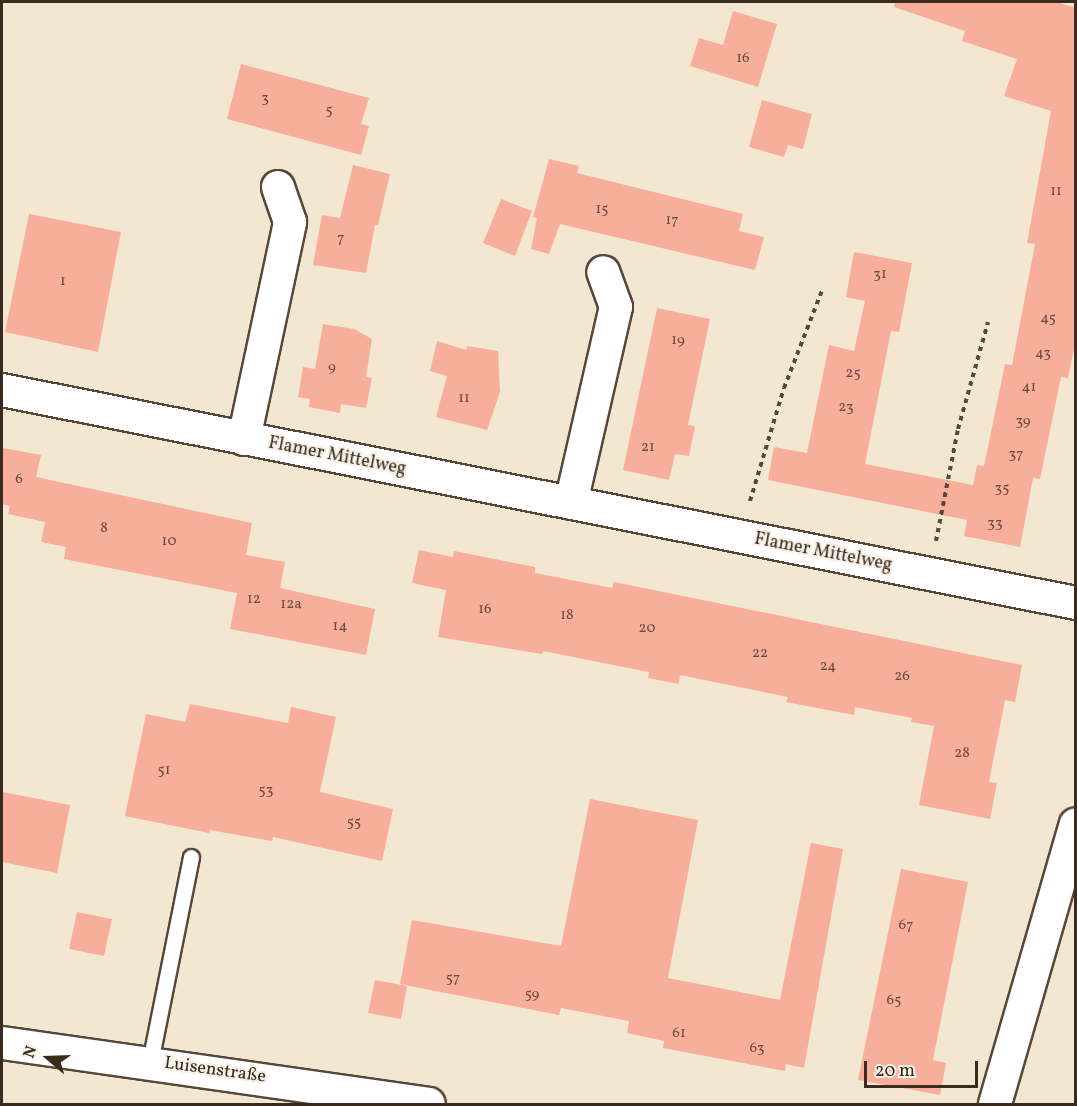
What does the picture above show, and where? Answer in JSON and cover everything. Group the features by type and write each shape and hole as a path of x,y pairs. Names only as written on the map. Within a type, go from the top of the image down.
{"street":[{"name":"Flamer Mittelweg","path":"244,438 290,222 278,187"},
{"path":"571,503 616,307 603,272"},
{"name":"Flamer Mittelweg","path":"2,390 1076,603"},
{"path":"995,1104 1076,824"},
{"name":"Luisenstraße","path":"2,1043 150,1062 429,1104"}],"lane":[{"path":"150,1062 191,856"}],"path":[{"path":"739,536 784,388 823,288"},
{"path":"930,574 958,429 988,322"}],"building":[{"path":"895,2 1056,2 1076,8 1076,339 1068,378 1061,377 1040,479 1033,478 1020,547 964,536 967,520 768,480 774,447 807,453 829,345 854,351 865,301 846,297 854,252 912,263 899,332 891,331 865,464 973,485 977,465 984,466 1005,364 1012,365 1035,244 1027,243 1051,111 1004,96 1017,59 962,41 965,31 894,7"},
{"path":"733,11 777,24 758,87 690,66 699,38 723,45"},
{"path":"241,64 369,98 361,124 369,126 361,155 227,119"},
{"path":"762,100 812,114 803,149 788,145 784,157 749,147"},
{"path":"549,159 579,166 577,173 743,214 739,231 764,237 755,270 560,224 549,254 531,249 537,218 533,217"},
{"path":"353,165 390,174 378,225 375,225 366,273 313,265 322,215 340,218"},
{"path":"501,199 532,211 515,256 483,243"},
{"path":"29,214 121,232 98,352 5,332"},
{"path":"657,308 710,319 688,425 695,426 689,456 675,454 669,480 623,470"},
{"path":"323,324 354,329 372,339 366,377 372,378 366,408 341,404 340,413 309,407 310,399 298,397 303,367 315,369"},
{"path":"437,341 466,350 467,346 498,351 500,392 487,430 436,417 447,376 430,371"},
{"path":"2,448 41,455 36,477 252,523 246,555 285,562 280,588 375,609 366,655 230,629 237,593 64,559 66,547 41,542 45,522 8,514 10,506 2,504"},
{"path":"419,550 453,557 454,551 535,567 535,573 612,588 614,582 1022,665 1015,702 1005,700 989,782 997,783 990,819 919,805 934,726 911,722 912,718 855,707 854,715 786,702 788,697 680,675 679,684 648,678 649,672 543,651 542,654 438,637 446,590 412,583"},
{"path":"190,704 288,723 291,707 336,717 320,792 393,809 382,861 273,837 272,841 210,830 209,833 125,816 146,714 185,722"},
{"path":"2,792 70,805 57,873 2,862"},
{"path":"590,799 698,820 668,978 780,1000 811,843 843,849 804,1068 786,1064 785,1071 663,1048 664,1041 627,1033 629,1021 561,1008 559,1015 400,984 412,920 561,946"},
{"path":"901,869 968,882 933,1060 946,1063 940,1095 858,1080"},
{"path":"77,912 112,919 104,956 69,949"},
{"path":"375,980 407,986 401,1019 368,1013"}]}
